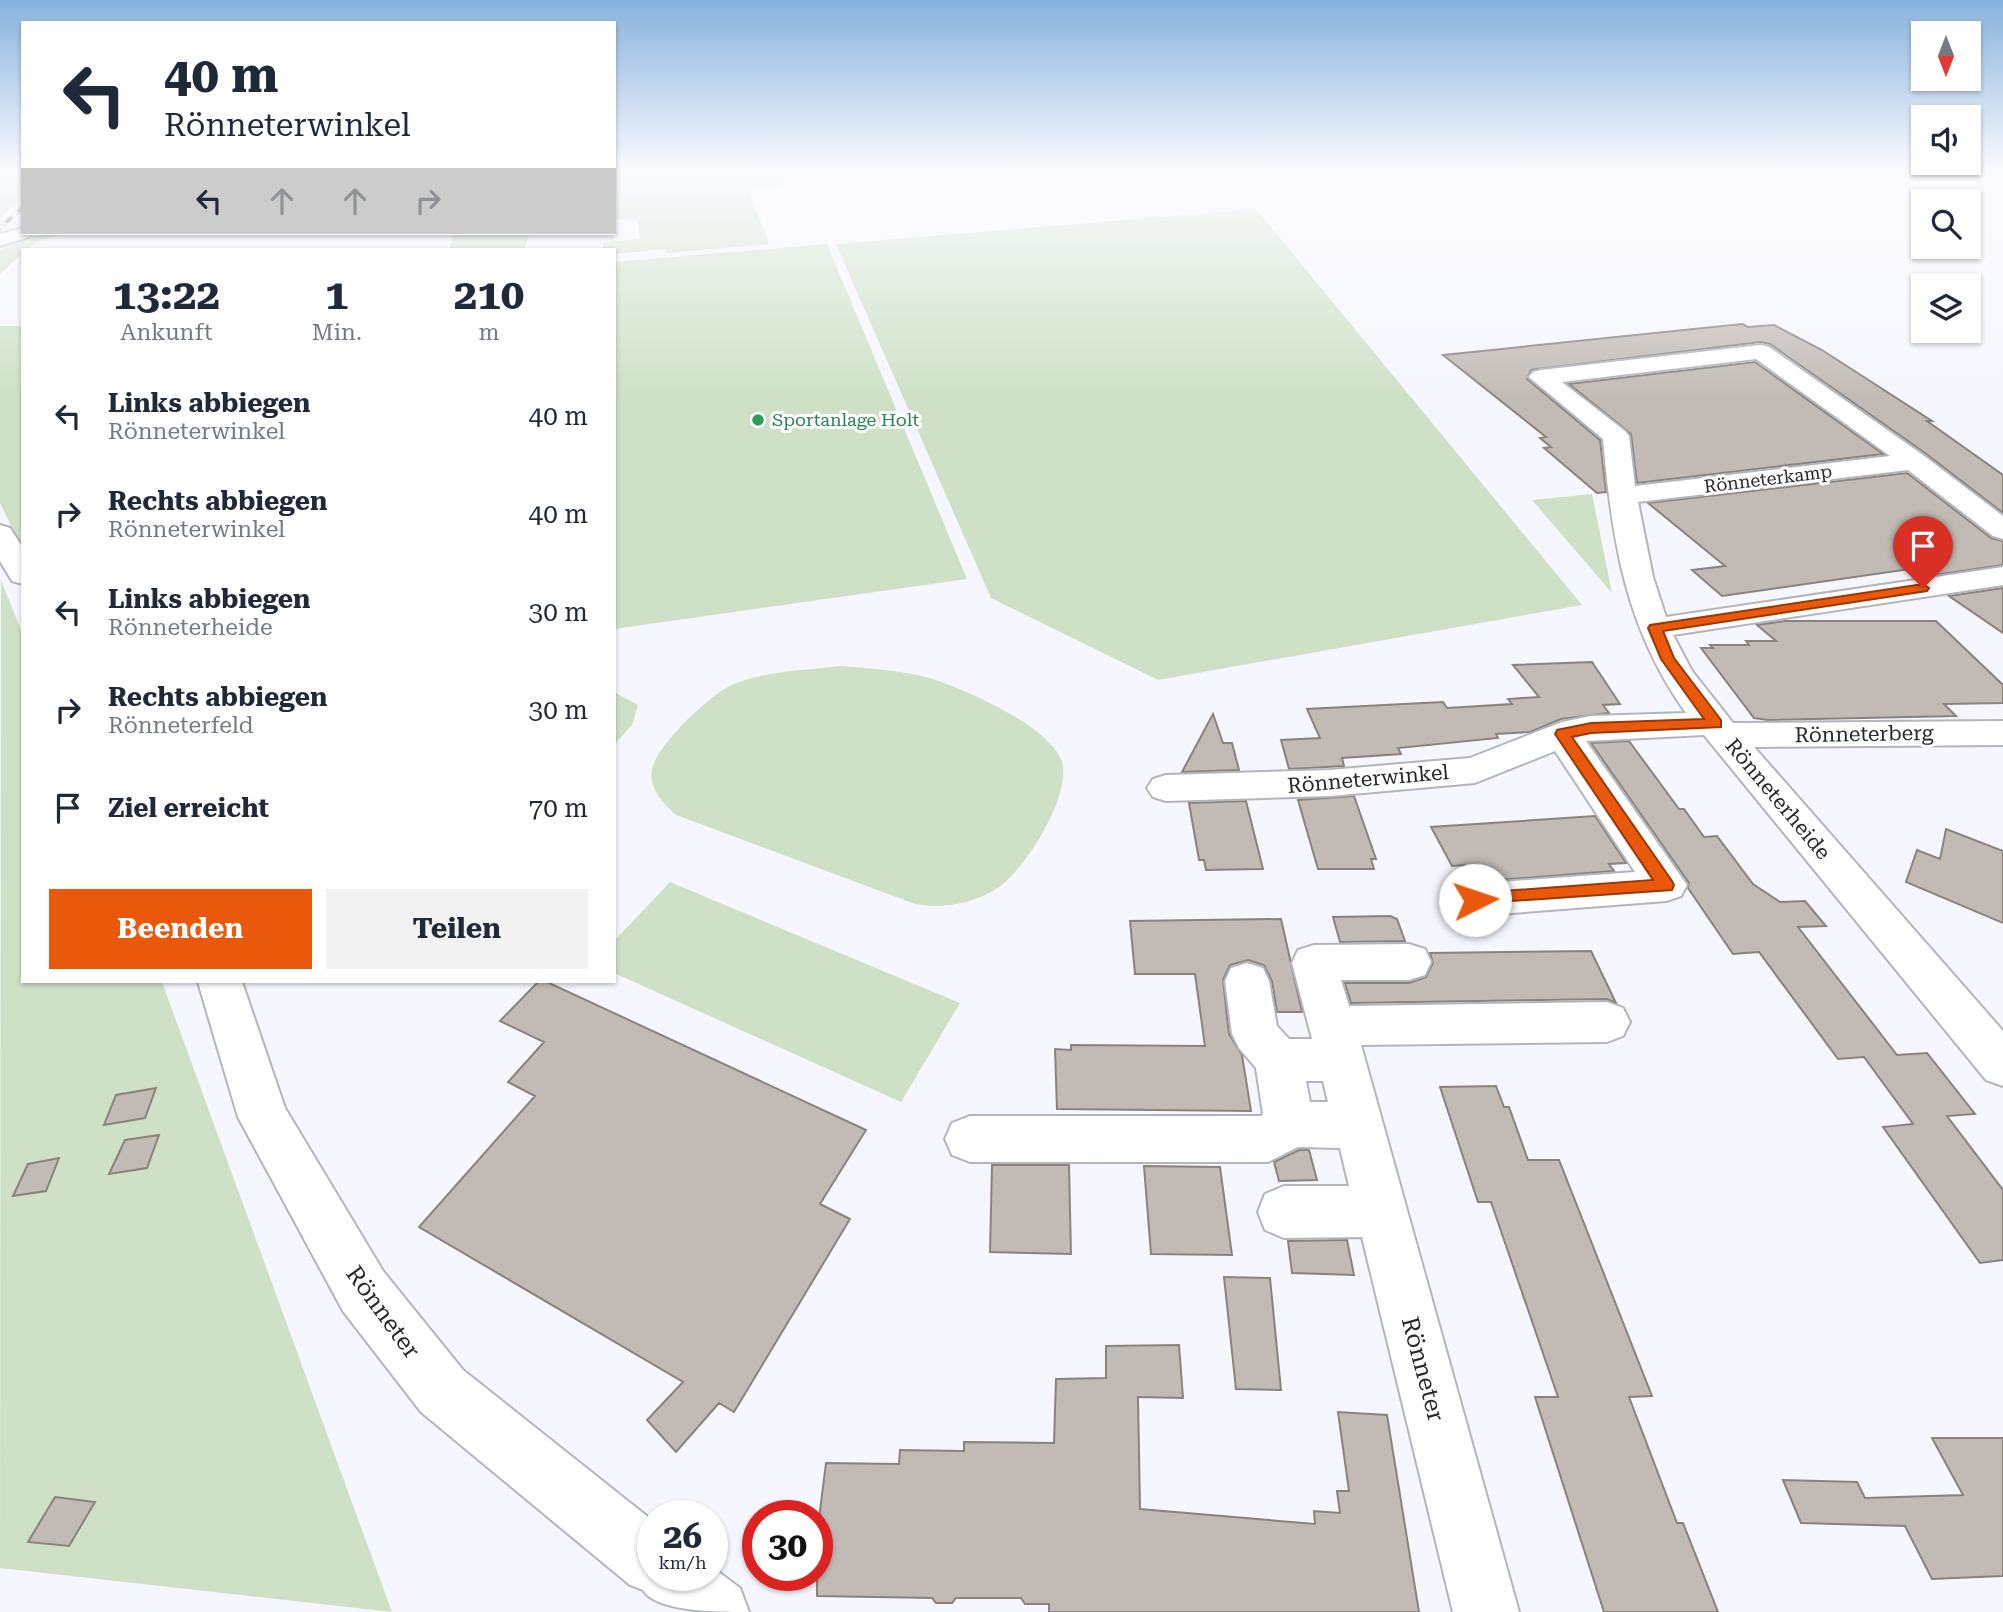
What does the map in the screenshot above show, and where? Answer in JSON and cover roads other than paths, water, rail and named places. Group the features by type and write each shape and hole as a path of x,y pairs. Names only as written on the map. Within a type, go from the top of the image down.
{"street":[{"name":"Rönneterheide","path":"1914,461 1761,352 1541,377 1616,436 1622,496 1655,628 1668,659 1720,729 2003,1065"},
{"name":"Rönneterkamp","path":"1622,496 1914,461"},
{"path":"1914,461 2003,530"},
{"path":"2,539 21,572"},
{"path":"1655,628 2003,576"},
{"name":"Rönneterwinkel","path":"1166,788 1330,783 1475,770 1562,734 1591,728 1720,729"},
{"name":"Rönneterberg","path":"1720,729 2003,733"},
{"path":"1475,900 1666,885 1562,734"},
{"name":"Rönneter","path":"1409,962 1314,963 1382,1211 1486,1612"},
{"path":"1247,981 1255,1034 1278,1060 1290,1124"},
{"name":"Rönneter","path":"220,983 263,1117 363,1291 442,1391 637,1549"},
{"path":"1278,1060 1336,1043 1607,1021"},
{"path":"970,1139 1268,1139 1290,1124 1359,1126"},
{"path":"1284,1212 1382,1211"},
{"path":"689,1591 716,1612"}],"place":[{"name":"Sportanlage Holt","path":"758,420"}]}
